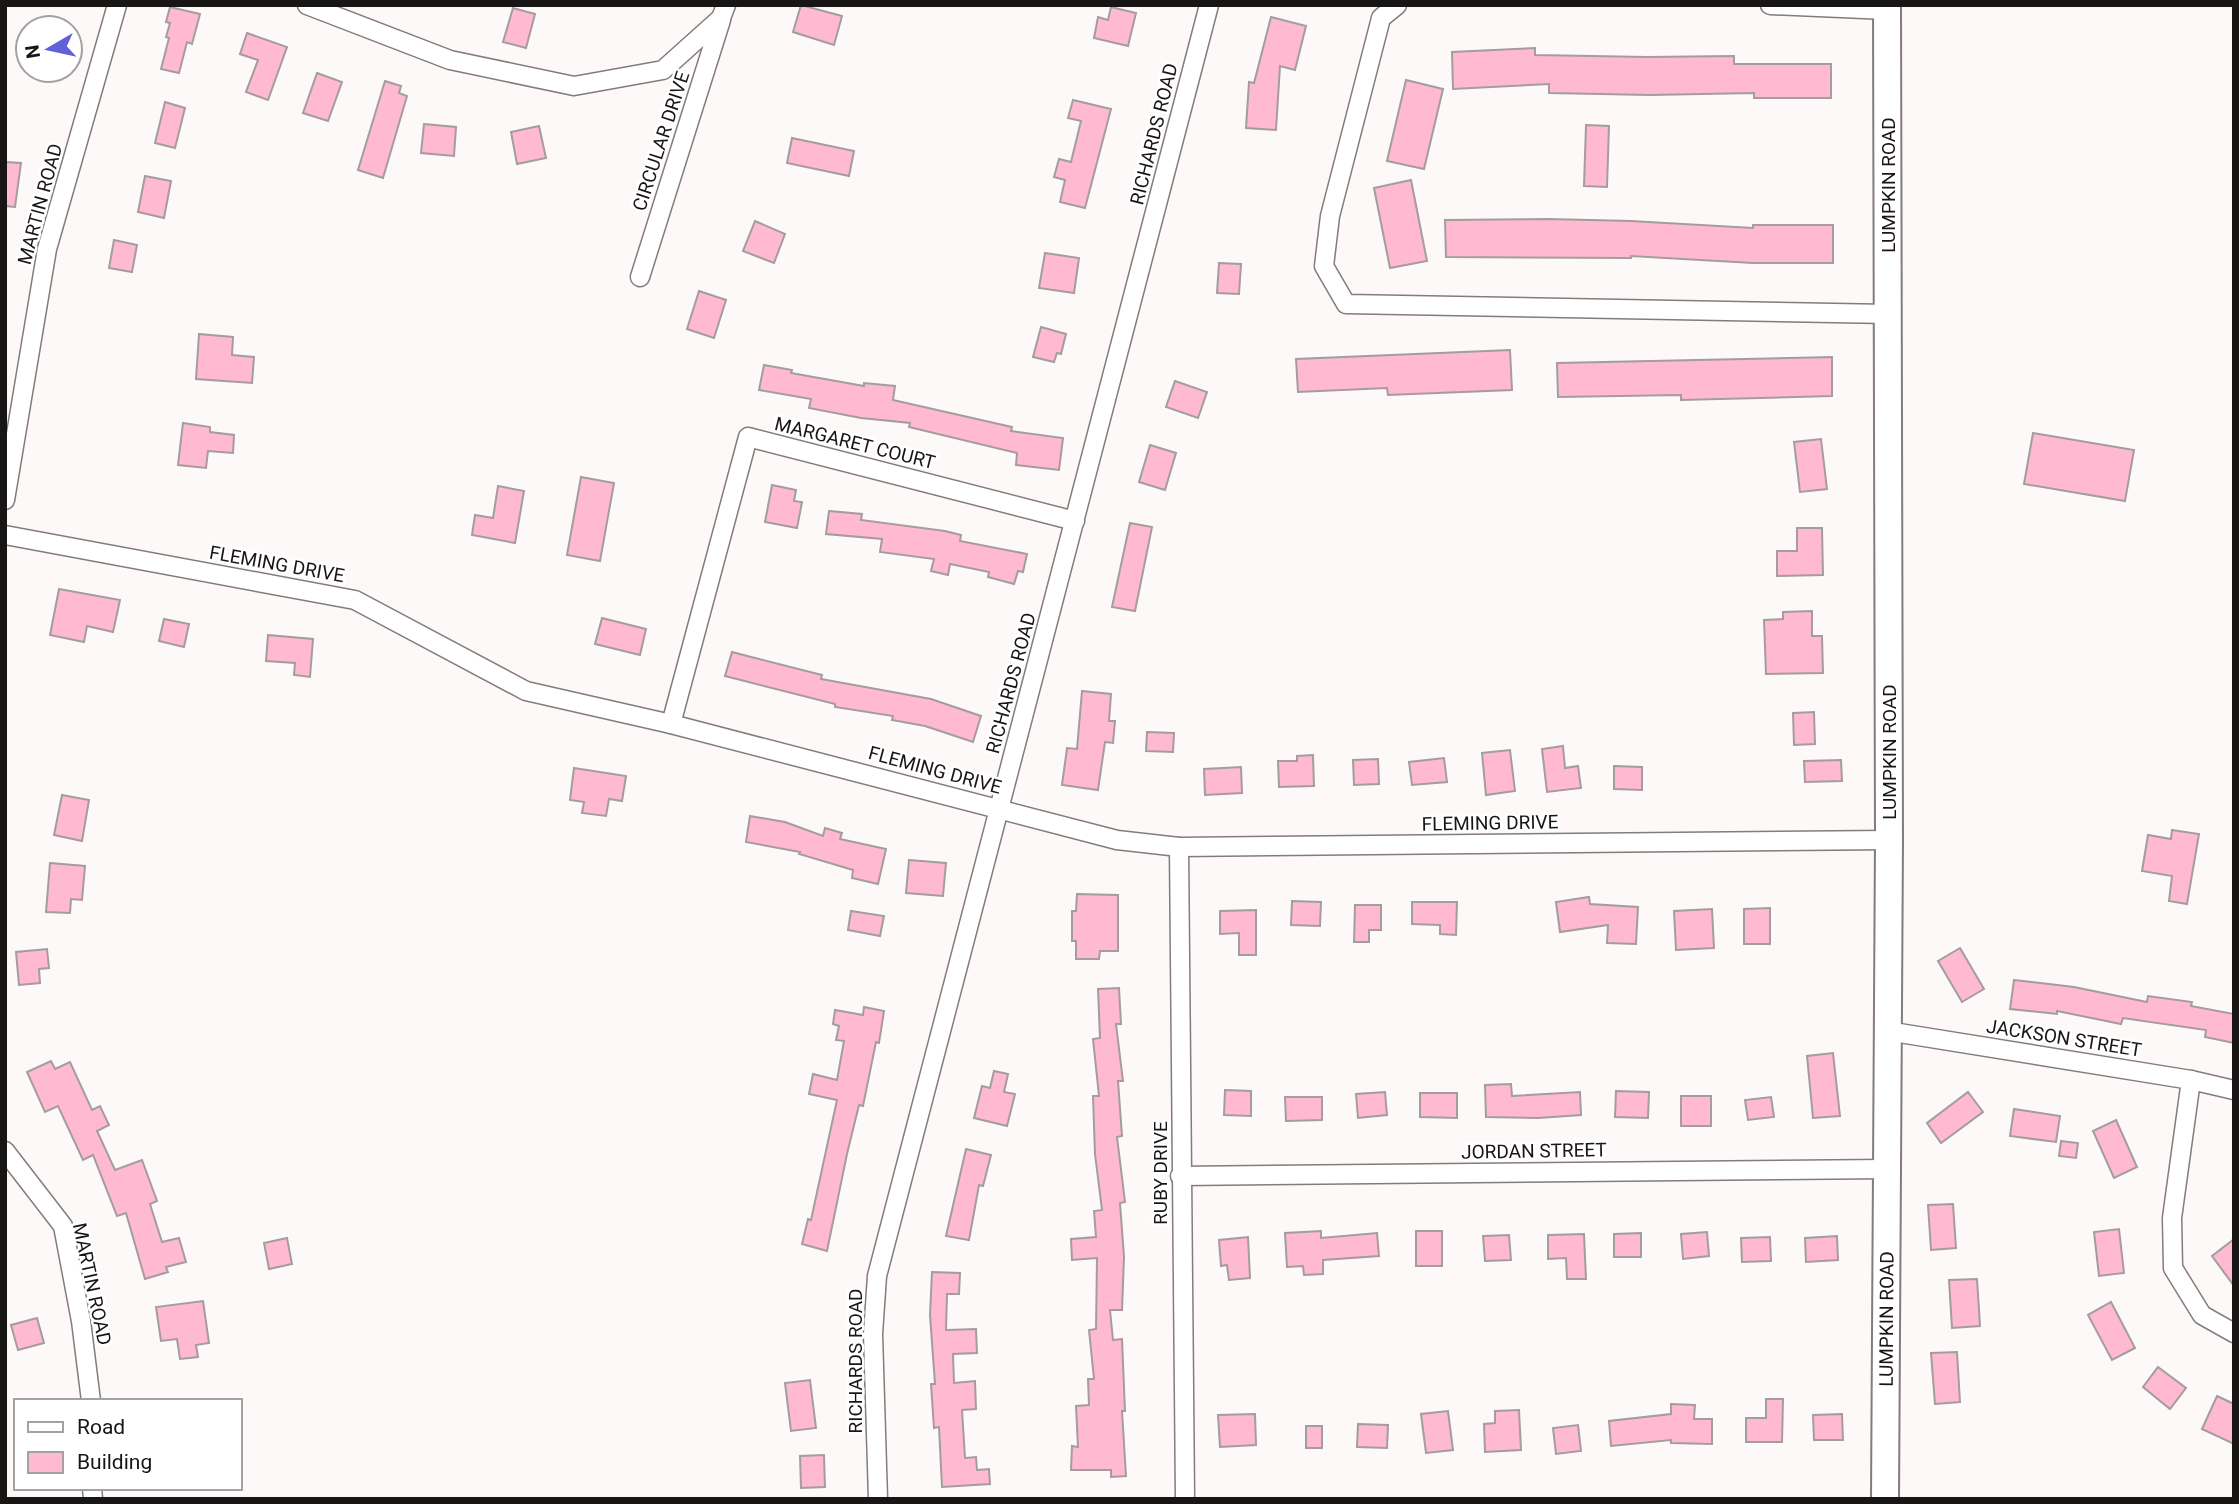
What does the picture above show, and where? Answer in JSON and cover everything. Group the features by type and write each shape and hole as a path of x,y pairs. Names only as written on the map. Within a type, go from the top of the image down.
{"main road":[{"name":"LUMPKIN ROAD","path":"1885,1499 1889,841 1887,8"}],"street":[{"name":"MARTIN ROAD","path":"5,499 47,249 117,5"},
{"name":"CIRCULAR DRIVE","path":"307,5 450,60 574,86 663,70 724,12"},
{"name":"RICHARDS ROAD","path":"878,1499 873,1334 877,1276 1209,5"},
{"path":"1397,5 1381,18 1330,216 1324,266 1346,304 1889,314"},
{"path":"1770,5 1887,8"},
{"name":"CIRCULAR DRIVE","path":"640,277 724,12"},
{"name":"MARGARET COURT","path":"671,724 748,437 1075,521"},
{"name":"FLEMING DRIVE","path":"5,535 355,600 526,691 671,724 1118,840 1180,847 1889,841"},
{"name":"RUBY DRIVE","path":"1180,847 1180,1176 1185,1499"},
{"name":"JACKSON STREET","path":"1887,1031 2191,1080 2234,1090"},
{"path":"2191,1080 2172,1218 2173,1268 2202,1315 2234,1333"},
{"name":"MARTIN ROAD","path":"5,1151 63,1226 82,1321 91,1399"},
{"name":"JORDAN STREET","path":"1180,1176 1888,1169"}],"building":[{"path":"801,5 842,16 834,45 793,32"},
{"path":"170,7 200,14 192,44 187,42 179,73 161,69 169,38 166,37 170,23 166,22"},
{"path":"1111,7 1136,13 1128,46 1094,38 1098,17 1108,20"},
{"path":"513,8 535,14 526,48 503,42"},
{"path":"1271,17 1306,26 1295,70 1280,66 1276,130 1246,128 1249,82 1254,83"},
{"path":"247,33 287,47 268,100 246,92 258,60 240,54"},
{"path":"1535,48 1535,55 1734,56 1734,64 1831,64 1831,98 1754,98 1754,93 1549,93 1549,84 1453,89 1452,52"},
{"path":"317,73 342,82 328,121 303,113"},
{"path":"1406,80 1443,89 1424,169 1387,161"},
{"path":"385,81 401,86 399,93 407,96 383,178 358,170"},
{"path":"1073,100 1111,109 1085,208 1060,202 1065,180 1054,177 1059,159 1071,162 1081,121 1068,118"},
{"path":"165,102 185,108 175,148 155,143"},
{"path":"424,124 456,127 454,156 421,153"},
{"path":"1586,125 1609,126 1607,187 1584,186"},
{"path":"539,126 546,158 517,164 511,132"},
{"path":"792,138 854,151 849,176 787,163"},
{"path":"5,162 21,163 15,207 5,206"},
{"path":"145,176 171,181 164,218 138,212"},
{"path":"1411,180 1427,261 1390,268 1374,188"},
{"path":"1548,219 1753,228 1753,225 1833,225 1833,263 1753,263 1631,256 1446,257 1445,220"},
{"path":"755,221 785,234 774,263 743,251"},
{"path":"114,240 137,245 132,272 109,268"},
{"path":"1045,253 1079,258 1074,293 1039,288"},
{"path":"1219,263 1241,264 1239,294 1217,293"},
{"path":"699,291 726,300 714,338 687,329"},
{"path":"1041,327 1066,334 1061,354 1057,353 1054,362 1033,357"},
{"path":"199,334 233,337 232,355 254,357 252,383 196,379"},
{"path":"1510,350 1512,390 1388,395 1387,388 1298,392 1296,359"},
{"path":"1832,357 1832,396 1681,400 1681,395 1558,397 1557,363"},
{"path":"764,365 792,370 791,373 864,386 864,383 895,386 893,400 1012,427 1011,431 1063,438 1059,470 1016,465 1017,453 909,427 910,423 861,418 809,408 811,399 759,390"},
{"path":"1175,381 1207,392 1198,418 1166,407"},
{"path":"183,423 210,427 210,432 234,435 233,453 208,451 206,468 178,465"},
{"path":"2033,433 2134,450 2125,501 2024,484"},
{"path":"1821,439 1827,489 1800,492 1794,442"},
{"path":"1150,445 1176,453 1165,490 1139,482"},
{"path":"581,477 614,483 600,561 567,555"},
{"path":"772,485 796,490 794,501 802,502 797,528 765,522"},
{"path":"498,486 524,491 515,543 472,535 475,515 493,518"},
{"path":"829,511 862,514 861,520 945,531 961,535 960,541 1027,554 1023,572 1018,571 1014,584 988,577 989,572 950,564 948,575 931,571 934,559 880,552 882,539 826,534"},
{"path":"1130,523 1152,527 1135,611 1112,607"},
{"path":"1797,528 1822,528 1823,575 1777,576 1777,551 1797,551"},
{"path":"59,589 120,600 113,632 87,626 84,642 50,635"},
{"path":"1812,611 1812,636 1822,636 1823,673 1766,674 1764,620 1783,619 1783,612"},
{"path":"602,618 646,629 640,655 595,644"},
{"path":"164,619 189,624 184,647 159,641"},
{"path":"268,635 313,639 310,677 294,675 295,663 266,661"},
{"path":"732,652 822,675 821,679 931,699 981,716 973,742 925,726 892,720 893,716 835,707 835,704 725,676"},
{"path":"1082,691 1111,694 1109,721 1115,721 1113,743 1105,742 1098,790 1062,785 1067,748 1077,749"},
{"path":"1814,712 1815,744 1794,745 1793,713"},
{"path":"1147,732 1174,733 1173,752 1146,751"},
{"path":"1563,746 1565,768 1578,766 1581,788 1547,792 1542,749"},
{"path":"1510,750 1515,791 1486,795 1482,753"},
{"path":"1313,755 1314,786 1279,787 1278,761 1297,761 1297,756"},
{"path":"1444,758 1447,782 1412,785 1409,762"},
{"path":"1378,759 1379,784 1354,785 1353,760"},
{"path":"1841,760 1842,781 1805,782 1804,761"},
{"path":"1614,766 1642,767 1642,790 1614,789"},
{"path":"1241,767 1242,793 1205,795 1204,769"},
{"path":"574,768 626,776 622,801 609,799 606,816 582,813 584,802 570,800"},
{"path":"62,795 89,800 82,841 54,835"},
{"path":"750,816 785,822 823,836 825,828 842,833 840,839 886,849 878,884 852,878 853,870 799,854 800,852 746,842"},
{"path":"2172,830 2199,834 2187,904 2169,901 2172,876 2142,871 2148,835 2171,839"},
{"path":"909,860 946,863 943,896 906,893"},
{"path":"50,863 85,866 82,900 71,899 70,913 46,912"},
{"path":"1077,894 1118,895 1118,951 1100,951 1099,959 1076,959 1076,941 1072,941 1072,911 1076,911"},
{"path":"1589,897 1590,904 1638,907 1636,944 1607,943 1608,925 1560,932 1556,902"},
{"path":"1292,901 1321,902 1320,926 1291,925"},
{"path":"1412,902 1457,902 1456,935 1440,934 1440,925 1412,924"},
{"path":"1355,905 1381,905 1381,930 1369,930 1369,942 1354,942"},
{"path":"1770,908 1770,944 1744,944 1744,909"},
{"path":"1712,909 1714,948 1676,950 1674,911"},
{"path":"1256,910 1256,955 1239,955 1239,933 1220,934 1220,911"},
{"path":"851,911 884,916 880,936 848,930"},
{"path":"1960,948 1984,989 1962,1002 1938,961"},
{"path":"47,949 49,968 39,969 40,983 19,985 16,952"},
{"path":"2014,980 2074,987 2147,1002 2148,996 2192,1002 2191,1006 2234,1014 2234,1043 2205,1037 2206,1030 2123,1018 2121,1024 2057,1011 2057,1014 2010,1009"},
{"path":"1119,988 1121,1024 1116,1024 1123,1081 1118,1081 1122,1136 1117,1137 1125,1202 1120,1203 1124,1257 1122,1310 1110,1310 1113,1340 1122,1339 1125,1411 1122,1411 1126,1476 1111,1477 1111,1470 1071,1470 1072,1446 1078,1447 1076,1406 1089,1405 1088,1379 1094,1379 1089,1330 1096,1329 1097,1258 1072,1260 1071,1239 1096,1237 1094,1211 1102,1210 1095,1154 1093,1096 1099,1096 1093,1039 1100,1038 1098,989"},
{"path":"864,1007 884,1011 863,1106 859,1105 847,1154 827,1251 802,1244 808,1219 811,1220 837,1100 809,1094 813,1074 837,1080 844,1041 836,1040 839,1026 833,1024 835,1010 863,1015"},
{"path":"1833,1053 1840,1116 1813,1118 1807,1056"},
{"path":"51,1061 55,1069 70,1062 92,1110 100,1106 109,1125 97,1131 115,1170 142,1160 157,1201 150,1204 162,1242 179,1238 186,1262 166,1267 168,1272 145,1279 126,1213 117,1216 93,1155 83,1160 58,1106 45,1112 27,1072"},
{"path":"994,1071 1008,1074 1004,1092 1015,1094 1007,1126 974,1118 982,1086 990,1088"},
{"path":"1511,1084 1512,1096 1580,1092 1581,1115 1486,1117 1485,1085"},
{"path":"1225,1090 1251,1091 1251,1116 1224,1115"},
{"path":"1616,1091 1649,1092 1648,1118 1615,1117"},
{"path":"1385,1092 1387,1115 1358,1118 1356,1094"},
{"path":"1968,1092 1983,1112 1941,1143 1927,1123"},
{"path":"1420,1093 1457,1093 1457,1118 1420,1117"},
{"path":"1681,1096 1711,1096 1711,1126 1681,1126"},
{"path":"1285,1097 1322,1097 1322,1120 1286,1121"},
{"path":"1771,1097 1774,1117 1748,1120 1745,1100"},
{"path":"2014,1109 2060,1116 2056,1142 2010,1136"},
{"path":"2116,1120 2137,1167 2114,1178 2093,1131"},
{"path":"2061,1141 2078,1143 2076,1158 2059,1156"},
{"path":"966,1149 991,1155 983,1186 979,1185 969,1240 946,1236"},
{"path":"1953,1204 1956,1248 1931,1250 1928,1205"},
{"path":"2119,1229 2124,1273 2099,1276 2094,1232"},
{"path":"1321,1231 1321,1238 1377,1233 1379,1256 1323,1260 1323,1274 1304,1275 1303,1266 1287,1267 1285,1233"},
{"path":"1416,1231 1442,1231 1442,1266 1416,1266"},
{"path":"1707,1232 1709,1256 1683,1259 1681,1234"},
{"path":"1641,1233 1641,1257 1614,1257 1614,1234"},
{"path":"1584,1234 1586,1279 1567,1279 1566,1258 1548,1259 1548,1235"},
{"path":"1509,1235 1511,1260 1485,1261 1483,1236"},
{"path":"1837,1236 1838,1260 1806,1262 1805,1238"},
{"path":"1248,1237 1250,1278 1229,1280 1227,1265 1221,1266 1219,1240"},
{"path":"1770,1237 1771,1261 1742,1262 1741,1238"},
{"path":"287,1238 292,1264 269,1269 264,1243"},
{"path":"2234,1239 2234,1286 2212,1256"},
{"path":"932,1272 960,1273 959,1294 947,1294 946,1330 976,1329 977,1353 953,1354 954,1383 975,1381 976,1409 962,1410 965,1458 976,1457 977,1470 989,1469 990,1484 942,1487 939,1427 934,1428 931,1384 935,1384 930,1315"},
{"path":"1977,1279 1980,1326 1952,1328 1949,1280"},
{"path":"203,1301 209,1343 196,1345 198,1357 180,1359 177,1339 161,1341 156,1307"},
{"path":"2111,1302 2135,1348 2112,1360 2088,1315"},
{"path":"37,1318 44,1343 18,1350 11,1325"},
{"path":"1957,1352 1960,1402 1935,1404 1931,1353"},
{"path":"2158,1367 2186,1388 2170,1409 2143,1387"},
{"path":"810,1380 816,1428 791,1431 785,1383"},
{"path":"2217,1396 2234,1404 2234,1444 2202,1429"},
{"path":"1766,1399 1783,1399 1782,1442 1746,1442 1746,1418 1766,1418"},
{"path":"1671,1404 1695,1405 1694,1419 1712,1419 1712,1444 1671,1443 1671,1440 1611,1446 1609,1421 1671,1414"},
{"path":"1519,1410 1521,1450 1485,1452 1484,1424 1495,1423 1495,1411"},
{"path":"1448,1411 1453,1450 1426,1453 1421,1414"},
{"path":"1255,1414 1256,1445 1220,1447 1218,1415"},
{"path":"1842,1414 1843,1440 1814,1440 1813,1415"},
{"path":"1358,1424 1388,1425 1387,1448 1357,1447"},
{"path":"1578,1425 1581,1451 1556,1454 1553,1428"},
{"path":"1306,1426 1322,1426 1322,1448 1306,1448"},
{"path":"824,1455 825,1487 801,1488 800,1456"}]}
